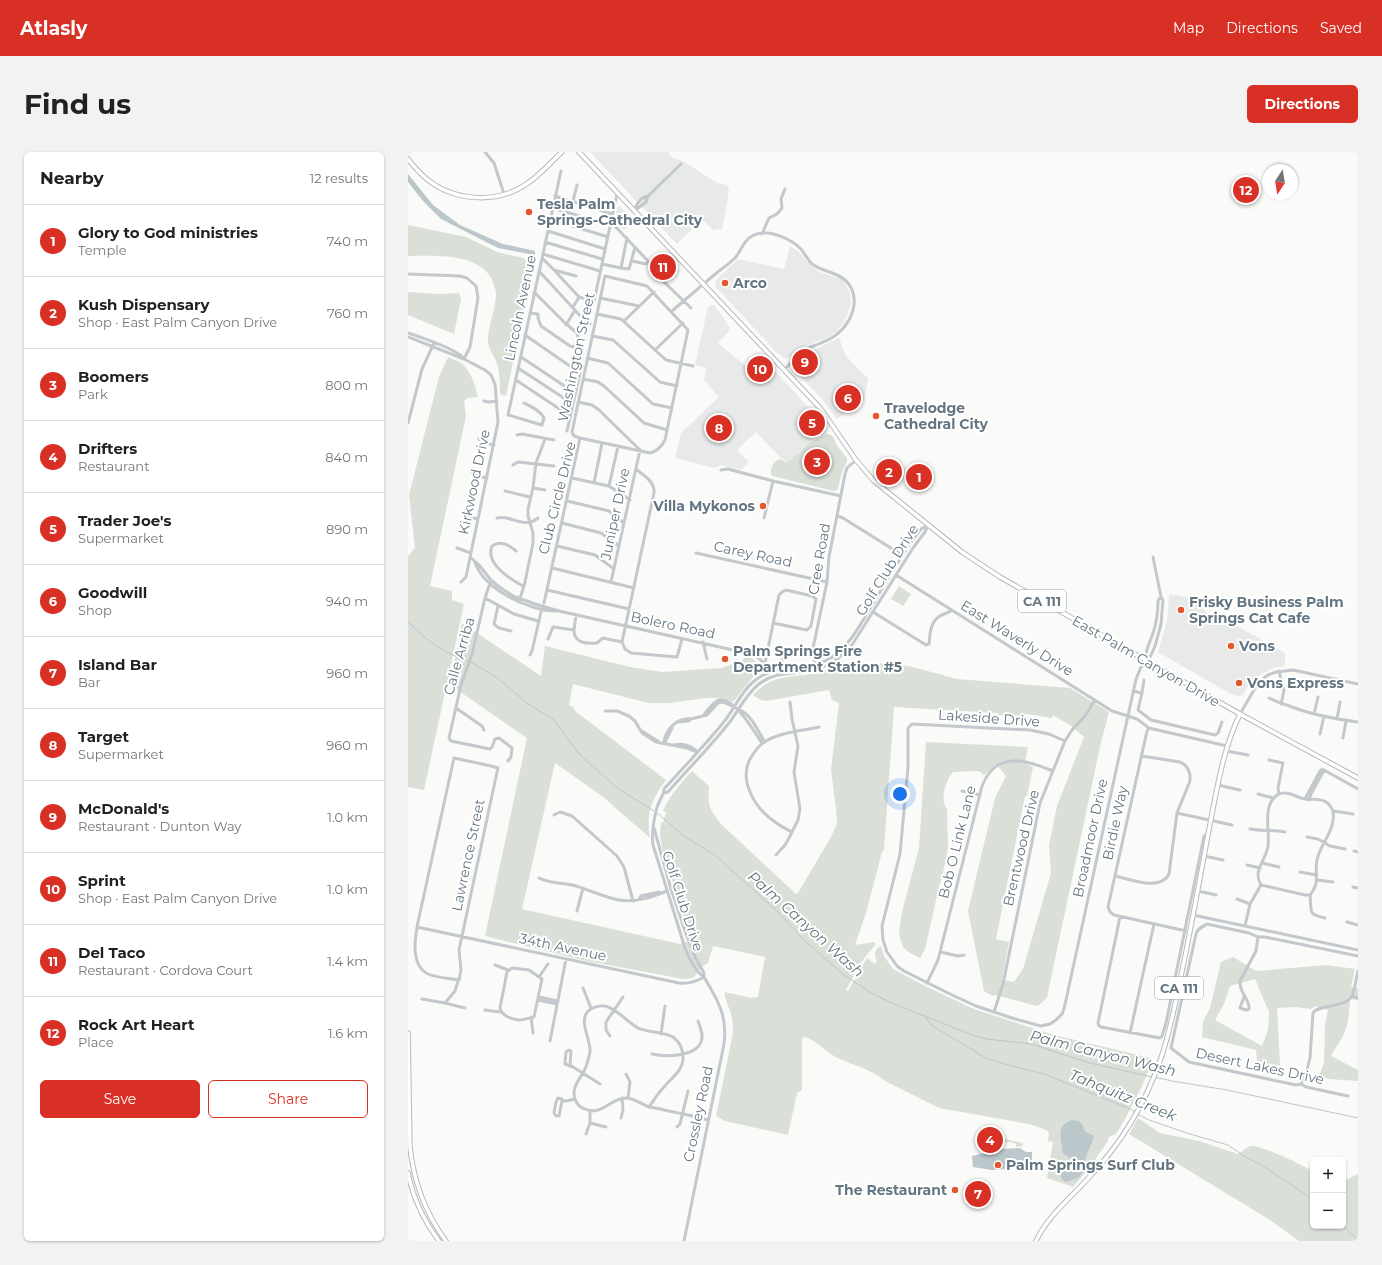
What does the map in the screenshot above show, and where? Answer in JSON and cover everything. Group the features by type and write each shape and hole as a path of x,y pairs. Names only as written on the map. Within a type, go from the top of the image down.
{"main road":[{"path":"408,159 424,177 442,190 455,194 484,198 504,194 528,184 562,152"},
{"name":"East Palm Canyon Drive","path":"579,152 821,410 856,460 874,481 903,505 962,552 1000,577 1240,714 1358,778"},
{"name":"CA 111","path":"1036,1241 1051,1218 1093,1173 1125,1132 1149,1088 1160,1061 1172,1022 1191,932 1218,785 1227,746 1232,730 1240,714"},
{"path":"408,1033 410,1148 412,1164 416,1184 425,1207 436,1228 446,1241"},
{"path":"408,1173 420,1210 431,1231 439,1241"}],"street":[{"path":"485,152 494,163 504,194"},
{"path":"634,211 637,204 643,198 648,196 681,164"},
{"name":"Lincoln Avenue","path":"524,402 542,414 544,418 542,425 508,415 538,271 561,171"},
{"path":"573,201 577,185"},
{"path":"762,234 769,218 777,214 782,208 781,199 785,189"},
{"path":"542,256 579,298 594,301 617,194"},
{"path":"555,196 612,214"},
{"path":"552,208 610,224 627,238 648,261 646,264 632,260"},
{"path":"550,219 608,237"},
{"path":"548,231 606,249"},
{"path":"672,311 734,258 743,243 748,238 755,234 762,234 781,237 792,242 800,249 812,264 822,270 838,275 845,280 851,286 854,294 854,303 853,311 846,325 834,337 805,350 784,370"},
{"path":"621,268 627,238"},
{"path":"545,242 602,259"},
{"path":"602,264 629,269 635,247"},
{"path":"542,256 600,271"},
{"path":"554,270 576,276"},
{"path":"538,271 590,324"},
{"path":"408,274 460,276 467,278 476,286 478,298 470,347 464,359 462,356 454,352 408,337"},
{"name":"Washington Street","path":"580,438 574,436 572,432 605,276 644,285 654,292"},
{"path":"662,280 691,308"},
{"path":"530,313 538,314 541,326 570,346 575,346 578,340 577,333 566,325 534,292"},
{"path":"624,321 654,292 683,323 655,350"},
{"path":"566,325 579,298"},
{"path":"600,298 639,306"},
{"path":"597,314 621,319 666,360 682,365 693,366"},
{"name":"Club Circle Drive","path":"544,603 580,438 650,453 654,452 663,444 668,430 688,330 683,323"},
{"path":"408,333 433,345"},
{"path":"525,335 580,373 567,431"},
{"path":"592,336 613,340 660,382 677,386"},
{"path":"408,423 422,369 433,345"},
{"path":"521,357 575,394"},
{"path":"587,358 608,363 653,404 672,408"},
{"name":"Kirkwood Drive","path":"461,582 466,576 498,422 498,401 495,384 491,374 464,359"},
{"path":"518,368 573,404"},
{"path":"583,379 598,382 604,386 644,423 668,430"},
{"path":"516,380 570,416"},
{"path":"484,401 498,401"},
{"path":"578,402 592,405 599,410 640,450"},
{"path":"517,435 522,434 554,440"},
{"path":"479,439 485,443 494,444"},
{"path":"519,600 533,543 528,509 533,488 536,463 545,439"},
{"path":"594,483 602,443"},
{"path":"609,486 618,446"},
{"name":"Juniper Drive","path":"611,582 640,450"},
{"name":"Cree Road","path":"816,665 813,656 813,648 827,582 829,557 847,468 856,460"},
{"path":"513,465 518,462 554,466"},
{"path":"636,469 653,483 655,487 622,642 625,649 631,653 677,658 682,639"},
{"path":"721,470 728,469 772,481 841,496"},
{"path":"472,473 477,476 487,478"},
{"path":"572,478 609,486 630,500"},
{"path":"764,518 772,481"},
{"path":"533,488 546,490"},
{"path":"505,491 530,497"},
{"path":"567,501 609,511 624,523"},
{"path":"464,514 478,519"},
{"path":"838,516 902,555"},
{"path":"497,518 502,517 516,522 536,521 538,518"},
{"path":"562,524 601,533 619,546"},
{"name":"Golf Club Drive","path":"713,993 692,952 671,889 654,828 654,819 658,805 664,793 664,789 724,722 747,688 754,681 769,672 781,668 816,665 830,659 848,643 902,555 921,529 928,525"},
{"name":"Golf Club Drive","path":"664,793 668,792 700,757 758,684 778,674 817,670 837,660 852,645 913,548 925,532 928,525"},
{"path":"516,551 507,544 499,543 495,544 491,549 492,558 502,572 523,586"},
{"path":"557,546 595,555 614,569"},
{"path":"456,548 471,553"},
{"name":"Carey Road","path":"696,553 827,582"},
{"name":"Bolero Road","path":"470,557 475,562 476,567 502,593 519,600 552,610 626,625 682,639 703,642 751,654 765,663"},
{"name":"Broadmoor Drive","path":"994,1012 1015,1020 1041,1026 1050,1024 1056,1020 1064,1009 1137,675 1152,653 1162,624 1164,606 1153,558"},
{"path":"552,568 634,588"},
{"name":"East Waverly Drive","path":"896,575 1112,711 1137,719 1149,728"},
{"name":"Calle Arriba","path":"490,582 472,654 461,685 449,738 451,741 490,749 495,739 499,738 512,748 511,757 508,761"},
{"path":"547,590 629,610"},
{"path":"771,677 765,663 779,595 786,590 812,596 816,599 811,626 807,630 774,623"},
{"path":"1146,660 1145,651 1154,633 1158,612 1158,601 1161,597"},
{"path":"485,598 514,614 538,621"},
{"path":"498,606 494,624 499,628 511,631"},
{"path":"873,612 926,645 929,644 931,629 935,620 952,610"},
{"path":"530,655 541,612"},
{"path":"576,615 574,630 575,638 578,640 597,643 603,638 622,642"},
{"path":"548,639 553,626 574,630"},
{"path":"703,642 707,659"},
{"path":"781,668 785,654"},
{"path":"1240,714 1258,683 1268,675 1279,671 1293,670 1358,684"},
{"path":"1279,671 1284,691 1282,704"},
{"path":"1144,680 1138,709 1151,720 1217,734 1222,722"},
{"path":"1133,691 1142,693"},
{"path":"1314,714 1318,697"},
{"path":"1269,698 1302,711 1346,721 1358,722"},
{"path":"664,743 664,739 672,726 680,721 704,716 712,705 719,700 726,701 738,710 742,711 750,719 764,743"},
{"name":"Brentwood Drive","path":"994,1012 1003,984 1040,803 1065,741 1072,730 1085,716 1095,700"},
{"path":"776,855 785,845 792,832 798,820 800,809 794,772 798,746 790,702"},
{"path":"1337,719 1340,702"},
{"path":"456,708 482,726 484,730"},
{"path":"605,711 617,711 629,716 642,731 642,733 656,742 688,746 695,749 697,752"},
{"path":"1320,734 1324,716"},
{"path":"1343,738 1346,721"},
{"name":"Lakeside Drive","path":"927,983 896,966 887,952 883,940 882,926 900,854 908,768 908,728 912,724 1030,730 1048,734 1065,741"},
{"path":"792,832 775,822 763,812 753,798 749,789 746,781 746,769 748,762 757,749 764,743 780,735 819,726"},
{"path":"1174,733 1175,726"},
{"path":"1149,728 1227,746"},
{"name":"Birdie Way","path":"1120,917 1110,912 1108,907 1147,731 1149,728"},
{"path":"1203,740 1205,732"},
{"path":"1226,751 1248,755"},
{"path":"1115,876 1153,884 1162,882 1169,874 1177,813 1190,780 1190,775 1185,765 1180,762 1142,756"},
{"name":"Lawrence Street","path":"417,927 454,758 498,768 459,950 459,980"},
{"path":"1270,760 1283,763 1278,788 1279,794"},
{"name":"Bob O Link Lane","path":"927,983 934,971 940,952 980,795 987,776 996,766 1006,762 1025,761 1053,771"},
{"path":"1305,799 1320,771 1322,769 1324,770"},
{"path":"1324,770 1358,789"},
{"path":"1309,800 1324,770"},
{"path":"1218,785 1240,790"},
{"path":"962,791 980,795"},
{"path":"1310,895 1300,895 1261,885 1258,880 1257,874 1268,847 1269,812 1273,798 1279,794 1287,793 1309,800 1324,801 1332,808 1333,819 1330,830 1317,859 1317,880 1315,889 1310,895 1312,913 1314,916 1325,918"},
{"path":"1258,794 1273,798"},
{"path":"554,815 560,812 572,816 617,856 624,867 633,901"},
{"path":"1333,812 1353,814"},
{"path":"1177,813 1232,825"},
{"name":"Golf Club Drive","path":"654,828 652,834 653,845 688,954 699,974 704,977"},
{"path":"1250,829 1285,832"},
{"path":"1191,932 1186,931 1154,924 1120,917 1098,1023 1099,1026 1160,1038 1162,1036 1186,931 1196,869 1204,836 1208,833"},
{"path":"1308,837 1318,839 1330,846 1345,849"},
{"path":"1204,856 1223,860"},
{"path":"1262,863 1279,867"},
{"path":"1247,865 1260,868"},
{"path":"1300,872 1317,875"},
{"path":"539,878 544,881 583,888 614,899 633,901 653,896 671,889"},
{"path":"1317,880 1333,882"},
{"path":"1245,926 1250,904 1261,885"},
{"path":"1353,887 1358,888"},
{"path":"577,911 583,888"},
{"path":"1198,891 1216,895"},
{"path":"1237,899 1250,904"},
{"path":"1193,915 1358,950"},
{"path":"1347,922 1358,925"},
{"path":"1130,1033 1154,924"},
{"name":"Desert Lakes Drive","path":"1348,1096 1306,1087 1301,1084 1296,1085 1189,1062 1171,1048 1196,934 1198,929 1207,924 1249,933 1258,937 1265,936 1358,956"},
{"path":"417,927 414,949 418,962 423,970 428,974 459,980 455,991 445,1003"},
{"name":"34th Avenue","path":"417,927 679,983 689,983 704,977"},
{"path":"1244,997 1240,986 1240,981 1256,951 1258,937"},
{"path":"940,952 958,956 964,955"},
{"path":"550,1041 566,959"},
{"path":"539,977 548,964"},
{"path":"485,1010 500,1012 518,1020 534,1017 535,1014 542,981 539,977 527,969 512,968 508,970 495,965"},
{"path":"500,1012 508,970"},
{"path":"1301,1084 1310,1058 1313,1013 1318,1008 1330,1007 1343,1003 1352,996 1358,971"},
{"path":"927,983 994,1012"},
{"path":"584,988 591,1008"},
{"name":"Crossley Road","path":"684,1241 726,1035 722,1012 713,993"},
{"path":"1352,996 1358,998"},
{"path":"610,1036 606,1030 606,1022 622,997"},
{"path":"422,998 465,1008"},
{"path":"538,999 557,1002"},
{"path":"649,1106 681,1068 683,1053 680,1045 672,1037 638,1028 608,1007 601,1006 591,1008 584,1021 590,1050 586,1066 574,1088 575,1099 581,1107 590,1111 596,1111 611,1102 622,1098 628,1098 649,1106 708,1120"},
{"path":"661,1034 665,1006"},
{"path":"531,1017 533,1033"},
{"path":"652,1054 661,1056 694,1050 701,1042 701,1031 698,1020"},
{"path":"570,1066 572,1054 569,1050 566,1052 565,1064 600,1084"},
{"path":"626,1074 630,1082 628,1098"},
{"path":"677,1127 680,1124 688,1091"},
{"path":"562,1101 560,1116 556,1116 554,1113 558,1098 566,1102 575,1099"},
{"path":"621,1118 623,1110 622,1098"},
{"path":"586,1134 590,1123 590,1111"},
{"path":"590,1123 606,1127"}],"shaded area":[{"path":"590,152 668,152 673,158 683,161 717,183 727,185 729,191 722,230 717,229 714,231 702,219 677,244"},
{"path":"408,174 433,205 460,225 503,244 535,251 535,255 498,248 441,219 423,201 408,182"},
{"path":"619,205 634,222 624,230 615,221 617,208"},
{"path":"408,225 466,237 497,252 524,258 532,269 506,396 500,394 500,377 496,361 489,348 488,342 496,300 496,292 493,282 487,272 478,265 468,261 443,256 408,256"},
{"path":"790,246 799,252 812,267 822,273 842,279 850,292 851,303 846,319 837,331 829,337 801,348 790,358 785,358 777,353 715,286 716,280 738,259 784,269"},
{"path":"408,292 437,294 459,293 461,299 454,334 408,315"},
{"path":"714,305 730,328 730,330 718,343 748,368 761,356 809,408 810,412 827,432 810,441 788,462 784,461 756,432 737,450 749,462 741,470 722,465 714,468 675,458 681,433 719,397 704,380 706,368 695,365 708,307"},
{"path":"839,338 846,356 868,379 864,400 837,419 822,399 801,377 803,375 796,368 796,365 808,353"},
{"path":"448,357 460,362 470,373 478,397 468,398 464,401 466,416 430,586 452,591 452,600 464,604 424,790 408,787 408,556 415,548 409,495 439,377"},
{"path":"826,434 833,437 838,447 847,458 838,489 834,491 772,476 771,469 775,462 780,459 788,462 810,442"},
{"path":"899,586 911,594 903,606 891,599"},
{"path":"1169,594 1193,598 1213,619 1232,623 1285,653 1285,666 1273,668 1261,674 1251,682 1243,695 1239,696 1231,694 1158,652 1167,622"},
{"path":"462,623 541,676 545,646 630,667 662,672 722,668 743,660 744,656 753,659 762,666 762,671 752,678 733,702 723,698 706,698 669,703 649,703 573,684 569,705 666,780 653,801 649,814 650,838 602,796 555,763 522,909 680,944 691,940 662,848 660,835 661,822 663,823 666,812 663,811 666,805 692,771 709,786 708,798 710,807 722,825 796,894 831,837 837,824 831,770 839,703 832,700 829,690 766,701 753,695 769,683 777,679 820,672 843,661 853,670 867,669 877,663 909,666 957,679 1070,688 1109,712 1101,742 1047,997 1037,1006 995,995 993,996 984,991 968,911 995,798 1006,776 996,764 984,775 979,771 953,772 950,776 944,790 944,801 947,809 948,848 925,949 920,958 910,953 903,947 899,934 902,912 919,848 926,742 1028,747 1025,763 1033,767 1027,796 1025,796 996,939 1009,942 1002,980 1014,982 1023,969 1051,873 1049,845 1057,806 1084,737 1071,726 1053,715 1052,718 1027,714 1020,716 998,715 998,713 894,707 884,850 882,852 866,913 855,945 874,942 876,944 862,961 846,990 848,991 867,958 875,964 877,962 875,953 881,946 884,956 893,969 974,1009 1054,1035 1151,1058 1152,1063 1141,1088 1116,1134 1109,1137 1108,1141 1090,1167 1073,1187 1047,1178 1053,1142 1048,1141 1049,1132 1044,1129 1029,1124 939,1108 885,1081 867,1070 834,1056 805,1037 802,1038 802,1090 797,1093 788,1135 725,1121 716,1116 733,1033 732,1016 725,992 751,998 758,997 765,957 713,946 708,963 703,966 693,978 683,979 587,961 485,936 527,738 450,685"},
{"path":"1233,957 1256,971 1327,965 1355,969 1351,987 1358,988 1358,1000 1350,999 1346,1030 1331,1056 1358,1070 1358,1081 1329,1079 1319,1076 1324,1063 1325,1024 1328,1010 1316,1006 1311,1009 1296,1007 1277,1008 1280,1065 1271,1066 1257,1061 1256,1050 1202,1037 1203,1022 1210,1008 1221,962","holes":["1255,979 1269,1012 1268,1030 1262,1046 1215,1020 1224,1004 1230,986"]},
{"path":"1138,1118 1160,1133 1199,1141 1238,1154 1252,1146 1257,1147 1282,1156 1310,1170 1310,1229 1346,1229 1346,1180 1358,1174 1358,1241 1299,1241 1270,1220 1129,1134"},
{"path":"1072,1120 1079,1121 1085,1131 1094,1136 1085,1162 1078,1163 1065,1155 1063,1152 1061,1130 1064,1124"},
{"path":"996,1137 1023,1143 1023,1146 1016,1147 1016,1144 1010,1142 996,1143"},
{"path":"1021,1148 1026,1152 1032,1152 1032,1162 1027,1163 1022,1168 992,1170 973,1167 972,1156 1000,1149"},
{"path":"1086,1163 1085,1170 1078,1178 1066,1182 1061,1179 1061,1173 1063,1171"}],"waterway":[{"name":"Palm Canyon Wash","path":"408,622 442,650 468,661"},
{"name":"Palm Canyon Wash","path":"471,662 496,677 527,703 554,720 579,754 617,788 654,811"},
{"name":"Palm Canyon Wash","path":"657,813 684,836 716,856 778,912 803,939 844,975 871,993 894,1004 975,1036 986,1039 1031,1044 1090,1063 1152,1077"},
{"name":"Tahquitz Creek","path":"924,1015 931,1025 986,1058 1044,1074 1135,1112"},
{"name":"Palm Canyon Wash","path":"1155,1077 1227,1090 1358,1118"},
{"name":"Tahquitz Creek","path":"1137,1114 1149,1120 1190,1134 1228,1145 1244,1156 1263,1166 1310,1198"},
{"name":"Tahquitz Creek","path":"1346,1229 1358,1240"}],"place":[{"name":"Rock Art Heart","path":"1246,190"},
{"name":"Tesla Palm Springs-Cathedral City","path":"529,212"},
{"name":"Del Taco","path":"663,267"},
{"name":"Arco","path":"725,283"},
{"name":"McDonald's","path":"805,362"},
{"name":"Sprint","path":"760,369"},
{"name":"Goodwill","path":"848,398"},
{"name":"Travelodge Cathedral City","path":"876,416"},
{"name":"Trader Joe's","path":"812,423"},
{"name":"Target","path":"719,428"},
{"name":"Boomers","path":"817,462"},
{"name":"Kush Dispensary","path":"889,472"},
{"name":"Glory to God ministries","path":"919,477"},
{"name":"Villa Mykonos","path":"763,506"},
{"name":"Frisky Business Palm Springs Cat Cafe","path":"1181,610"},
{"name":"Vons","path":"1231,646"},
{"name":"Palm Springs Fire Department Station #5","path":"725,659"},
{"name":"Vons Express","path":"1239,683"},
{"name":"Drifters","path":"990,1140"},
{"name":"Palm Springs Surf Club","path":"998,1165"},
{"name":"The Restaurant","path":"955,1190"},
{"name":"Island Bar","path":"978,1194"}]}
